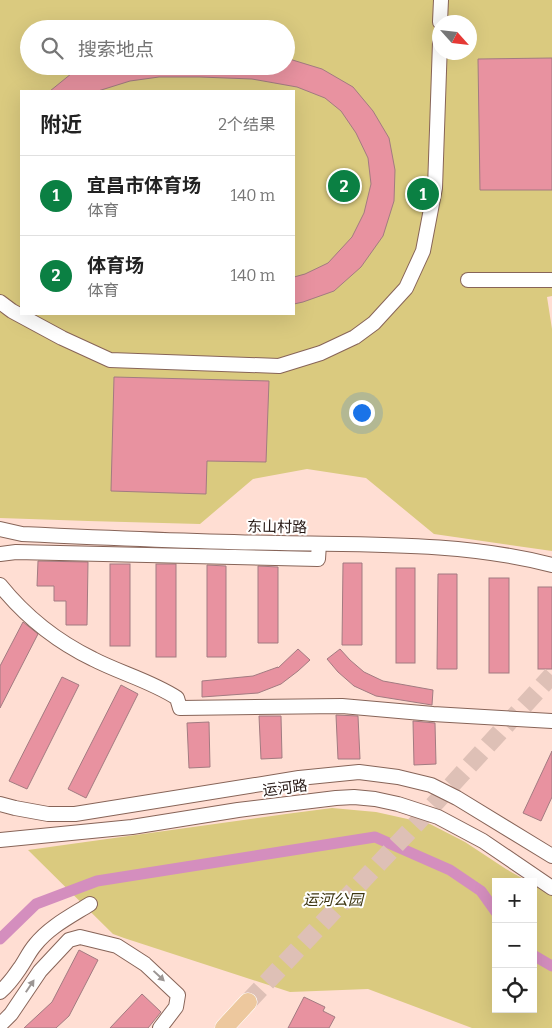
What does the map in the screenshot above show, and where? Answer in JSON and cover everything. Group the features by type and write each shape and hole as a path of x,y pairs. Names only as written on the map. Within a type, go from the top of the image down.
{"main road":[{"path":"224,1028 248,1002"}],"street":[{"path":"440,15 441,0"},
{"path":"0,302 12,311 62,338 110,360 278,366 321,353 355,336 374,324 406,288 424,250 435,188 439,60"},
{"path":"468,280 552,280"},
{"name":"东山村路","path":"0,529 22,534 226,542 412,546 495,553 552,565"},
{"path":"0,554 16,552 318,560 319,544"},
{"path":"0,585 32,618 67,646 94,660 164,690 177,698 180,708 342,706 552,721"},
{"path":"0,804 48,814 75,814 299,778 359,772 398,777 431,785 465,802 552,856"},
{"name":"运河路","path":"0,840 132,827 238,810 354,797 398,804 438,817 483,841 552,888"},
{"path":"0,992 20,969 34,946 47,932 90,904"},
{"path":"0,1025 12,1014 40,970 69,940 80,937 117,946 145,964 178,995 176,1007 160,1028"}],"green space":[{"path":"0,0 552,0 552,296 547,297 552,329 552,551 434,534 366,478 307,469 253,479 200,524 0,518"},
{"name":"运河公园","path":"332,808 376,812 430,824 465,842 522,878 492,878 492,1013 537,1013 537,886 552,894 552,1028 472,1028 368,989 290,992 124,938 113,934 28,850"}],"building":[{"path":"552,58 552,190 480,190 478,59"},
{"path":"295,61 322,69 353,87 373,111 389,138 395,170 394,201 383,236 361,267 334,291 295,304 295,277 328,263 352,237 364,213 371,184 368,158 356,133 341,111 325,98 297,87 252,79 200,77 159,77 130,81 101,90 51,90 70,75 295,75"},
{"path":"114,377 269,381 266,462 207,461 206,494 111,491"},
{"path":"38,561 88,562 87,625 66,625 66,601 54,601 54,586 37,586"},
{"path":"343,563 362,563 362,645 342,645"},
{"path":"110,564 130,564 130,646 110,646"},
{"path":"156,564 176,564 176,657 156,657"},
{"path":"207,565 226,566 226,657 207,657"},
{"path":"258,566 278,567 278,643 258,643"},
{"path":"396,568 415,568 415,663 396,663"},
{"path":"438,574 457,574 457,669 437,669"},
{"path":"489,578 509,578 509,673 489,673"},
{"path":"538,587 552,587 552,669 538,669"},
{"path":"23,622 38,634 0,708 0,666"},
{"path":"298,649 310,660 281,684 258,693 202,697 202,681 253,676 278,668"},
{"path":"340,649 364,672 383,681 433,690 432,705 376,696 354,686 327,659"},
{"path":"62,677 79,685 27,789 9,781"},
{"path":"121,685 138,694 86,798 68,789"},
{"path":"336,715 358,716 360,759 338,759"},
{"path":"259,716 281,716 282,758 261,759"},
{"path":"413,721 435,723 436,764 414,765"},
{"path":"209,722 210,767 189,768 187,723"},
{"path":"552,751 552,797 541,821 523,813"},
{"path":"79,950 98,960 69,1016 56,1028 24,1028 52,1002"},
{"path":"142,994 161,1012 148,1028 110,1028"},
{"path":"304,997 325,1007 323,1011 335,1017 329,1028 288,1028"}],"waterway":[{"path":"0,939 36,904 97,881 375,837 450,870 481,891 492,906"},
{"path":"537,957 552,966"}],"tunnel":[{"path":"248,1002 417,823 552,675"}],"place":[{"name":"体育场","path":"344,186"},
{"name":"宜昌市体育场","path":"423,194"}]}
